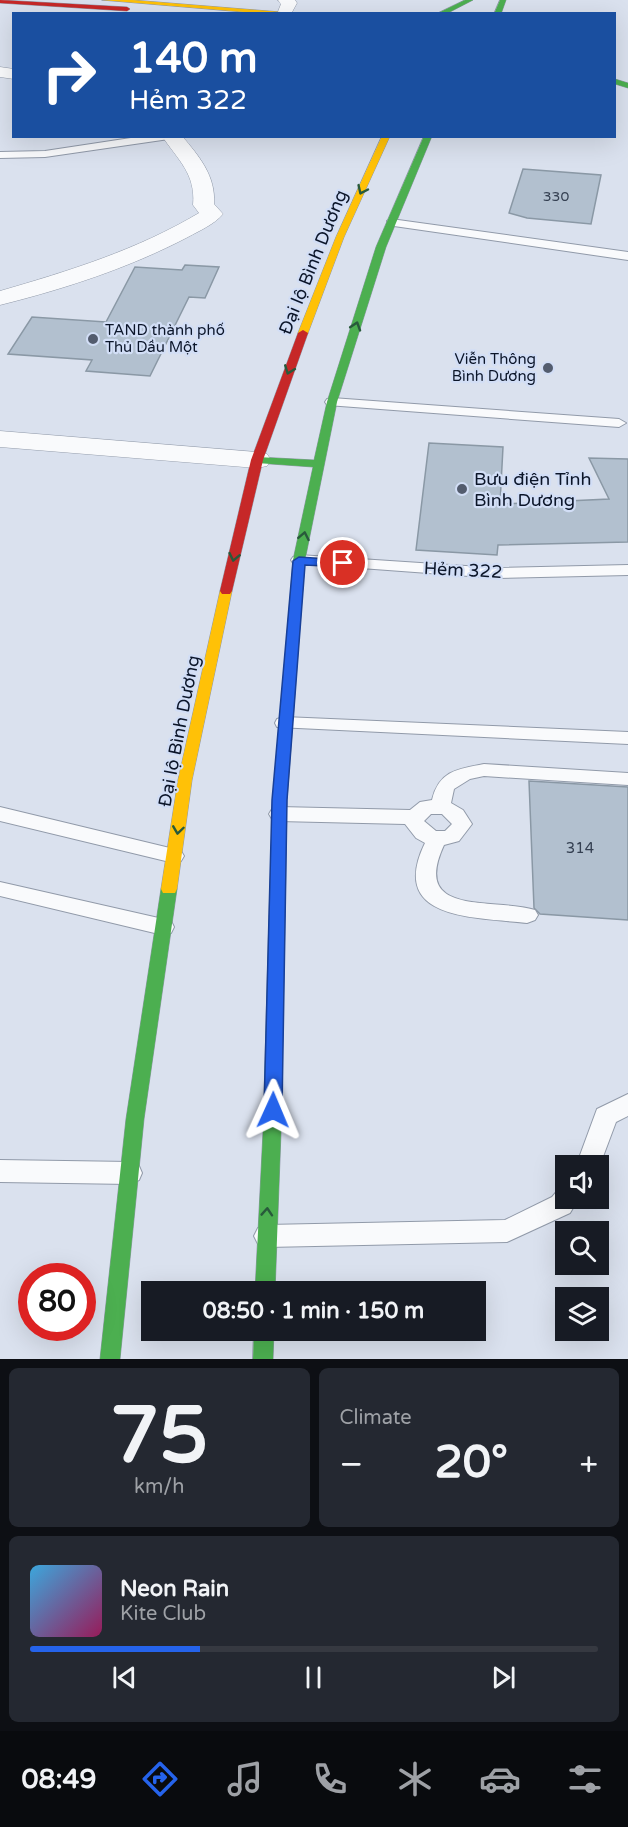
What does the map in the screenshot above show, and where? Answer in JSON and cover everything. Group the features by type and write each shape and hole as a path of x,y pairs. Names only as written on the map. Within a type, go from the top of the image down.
{"main road":[{"path":"105,0 285,6"},
{"path":"444,12 471,0"},
{"path":"0,1 92,3 174,12"},
{"name":"Đại lộ Bình Dương","path":"110,1359 135,1119 185,780 257,460 340,237 385,138"},
{"path":"264,1281 272,1132 279,814 284,723 299,561 332,402 381,247 427,138"},
{"path":"257,460 318,464"},
{"path":"263,1359 264,1341"}],"street":[{"path":"0,298 100,268 182,233 212,214 203,205 205,195 198,168 172,138"},
{"path":"0,440 257,460"}],"lane":[{"path":"0,155 45,154 156,138"},
{"path":"391,223 628,256"},
{"path":"332,402 619,423"},
{"name":"Hẻm 322","path":"299,561 496,573 628,570"},
{"path":"284,723 628,738"},
{"path":"440,807 445,786 464,774 484,770 628,779"},
{"path":"427,807 440,807 452,809 459,816 462,824 459,832 449,838 437,839 425,836 416,829 414,821 418,813 427,807"},
{"path":"0,814 174,856"},
{"path":"279,814 416,817"},
{"path":"437,839 425,869 427,889 437,900 473,912 510,912 527,915"},
{"path":"0,889 163,927"},
{"path":"592,1155 606,1116 628,1104"},
{"path":"0,1171 130,1173"},
{"path":"265,1236 507,1231 555,1208"}],"building":[{"path":"523,169 601,175 591,224 527,218 509,213"},
{"name":"TAND thành phố Thủ Dầu Một","path":"185,265 219,267 205,298 189,297 150,376 86,371 92,360 8,354 32,317 106,322 135,267 182,270"},
{"path":"429,443 503,447 500,504 609,499 589,458 628,459 628,542 498,545 497,555 416,550"},
{"path":"529,781 628,787 628,920 540,914 534,908"}],"traffic: fast":[{"path":"443,12 470,0"},
{"path":"498,12 503,0"},
{"path":"616,81 628,86"},
{"path":"297,586 299,560 332,402 381,247 427,138"},
{"path":"257,460 318,464"},
{"path":"110,1359 135,1119 169,889"},
{"path":"265,1281 272,1132 277,916"},
{"path":"263,1359 264,1341"}],"traffic: slow":[{"path":"105,0 274,12"},
{"path":"303,333 340,237 385,138"},
{"path":"169,889 185,780 226,591"}],"traffic: jam":[{"path":"0,1 127,9"},
{"path":"226,591 257,460 303,333"},
{"path":"277,916 280,800 297,586"}],"place":[{"name":"TAND thành phố Thủ Dầu Một","path":"93,339"},
{"name":"Viễn Thông Bình Dương","path":"548,368"},
{"name":"Bưu điện Tỉnh Bình Dương","path":"462,489"}],"route":[{"path":"273,1110 280,800 284,723 299,561 343,563"}]}
